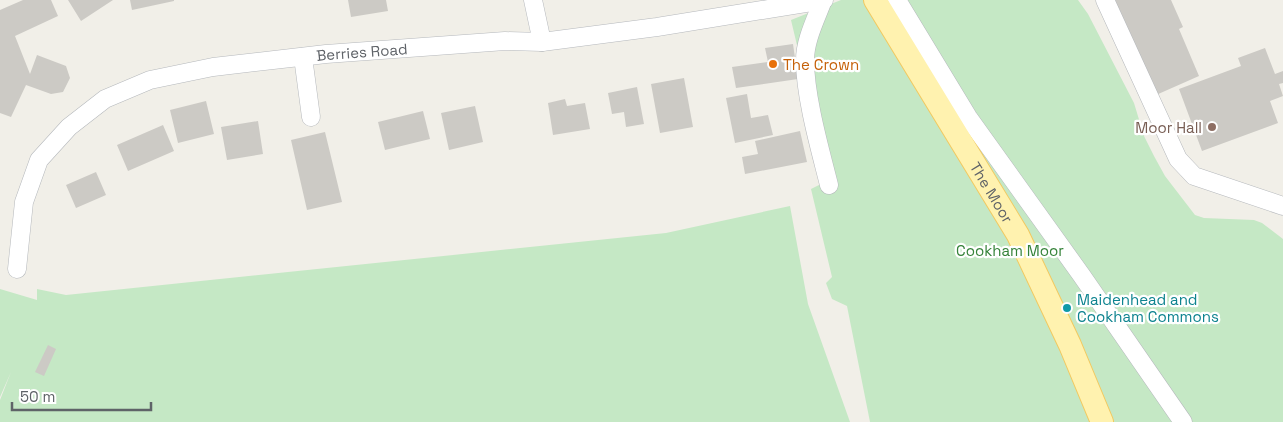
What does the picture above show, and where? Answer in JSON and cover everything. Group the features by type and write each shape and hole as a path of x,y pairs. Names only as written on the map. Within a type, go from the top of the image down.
{"main road":[{"name":"The Moor","path":"875,0 1018,235 1070,345 1102,422"}],"street":[{"path":"533,0 542,42"},
{"path":"823,0 810,34 805,59 812,111 829,186"},
{"name":"Berries Road","path":"17,269 24,202 39,160 69,127 105,99 150,80 213,67 302,57 505,40 542,42 657,28 823,0"},
{"path":"897,0 968,117 1182,422"},
{"path":"1105,0 1178,159 1194,176 1283,206"},
{"path":"302,57 312,117"}],"green space":[{"name":"Cookham Moor","path":"841,0 1078,0 1088,14 1134,103 1144,136 1154,156 1165,176 1195,215 1204,218 1254,220 1262,223 1283,239 1283,422 870,422 847,306 832,299 826,283 832,277 811,189 829,180 791,20"},
{"path":"790,206 808,304 850,422 0,422 0,400 11,372 0,397 0,289 37,300 37,289 66,295 666,233"}],"building":[{"path":"23,0 51,0 58,16 15,36 30,74 37,55 66,66 70,78 63,92 51,94 26,85 11,117 0,113 0,10"},
{"path":"68,0 113,0 81,21"},
{"path":"130,0 174,0 174,1 132,10"},
{"path":"348,0 386,0 388,11 351,17"},
{"path":"1115,0 1171,0 1183,27 1179,29 1199,76 1156,95"},
{"name":"The Crown","path":"793,44 798,79 736,88 732,67 768,62 765,48"},
{"path":"1265,48 1275,74 1283,71 1283,83 1279,84 1283,96 1270,101 1278,123 1202,151 1179,89 1241,66 1238,58"},
{"path":"684,78 693,127 660,133 651,84"},
{"path":"637,87 644,124 626,127 624,112 612,114 608,93"},
{"path":"747,94 751,118 768,115 773,135 735,143 726,98"},
{"path":"565,99 567,106 585,103 590,129 553,135 548,103"},
{"path":"206,101 214,134 178,143 170,110"},
{"path":"475,106 483,142 449,150 441,113"},
{"path":"423,111 430,139 385,150 378,122"},
{"path":"258,121 263,154 227,160 221,127"},
{"path":"163,125 174,151 128,171 117,145"},
{"path":"800,131 807,162 745,174 742,157 758,154 755,141"},
{"path":"325,132 342,202 307,210 291,140"},
{"path":"96,172 106,195 76,208 66,185"},
{"path":"48,345 56,349 44,376 35,372"}],"place":[{"name":"The Crown","path":"773,64"},
{"name":"Moor Hall","path":"1212,127"},
{"name":"Maidenhead and Cookham Commons","path":"1067,308"}]}
